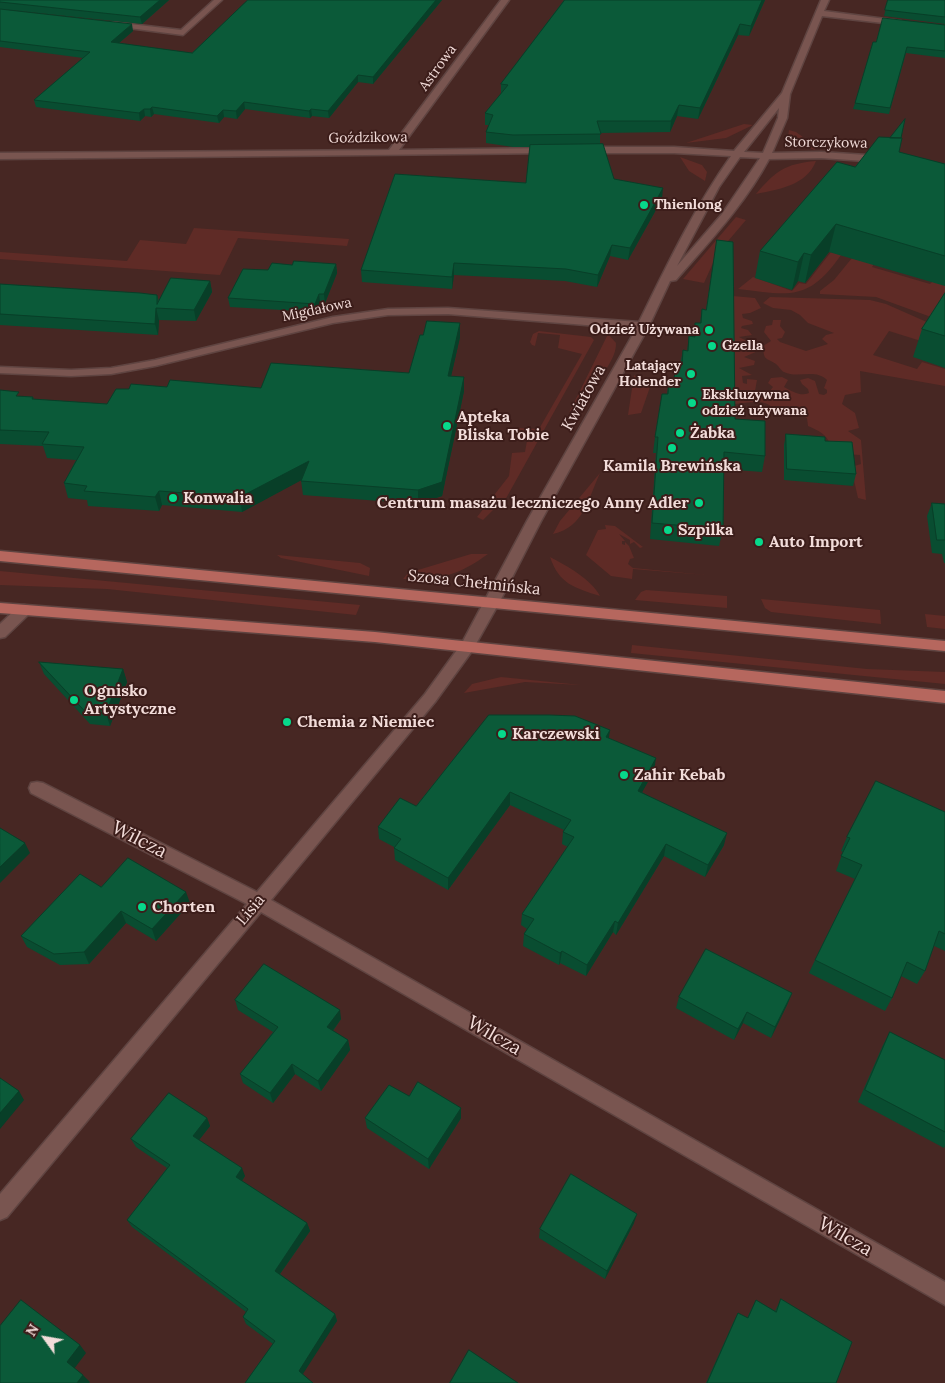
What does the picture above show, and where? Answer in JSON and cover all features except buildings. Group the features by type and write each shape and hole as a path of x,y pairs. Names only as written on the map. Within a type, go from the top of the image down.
{"main road":[{"name":"Szosa Chełmińska","path":"0,556 945,646"},
{"path":"0,608 375,637 945,697"}],"street":[{"path":"106,24 183,32 218,0"},
{"name":"Astrowa","path":"393,151 505,0"},
{"name":"Kwiatowa","path":"492,603 534,521 644,326 696,218 714,187 737,154 786,94 825,0"},
{"path":"820,13 907,24"},
{"name":"Kwiatowa","path":"662,289 724,216 767,156 786,106 786,94"},
{"path":"577,150 674,150 737,154"},
{"name":"Goździkowa","path":"0,156 558,151"},
{"name":"Storczykowa","path":"737,154 767,156 822,155 888,159"},
{"name":"Migdałowa","path":"0,370 71,373 111,371 155,363 333,320 388,312 448,312 644,326"},
{"name":"Lisia","path":"0,1210 430,698 467,647 492,603"},
{"path":"0,633 24,610"},
{"name":"Wilcza","path":"37,788 258,901 945,1294"}],"shaded area":[{"path":"744,124 753,125 726,138 686,143"},
{"path":"789,130 796,132 815,146 815,150 792,142 788,136"},
{"path":"680,157 702,165 707,172 705,181 689,171"},
{"path":"816,161 806,176 799,181 782,188 756,194 775,174 782,170 796,164"},
{"path":"736,217 746,220 717,254 704,283 683,279"},
{"path":"194,228 349,239 347,246 238,238 220,275 0,259 0,252 127,261 140,240 186,244"},
{"path":"831,252 841,255 818,281 808,288 797,292 785,293 738,289 753,277 792,291 799,283 806,284"},
{"path":"852,258 874,264 872,267 930,284 933,281 945,284 945,318 931,317 876,297 820,294 820,291 834,280"},
{"path":"722,295 755,298 761,308 742,314 743,318 752,321 753,324 742,326 741,328 748,330 752,335 739,337 751,343 758,351 744,357 755,361 754,365 739,368 752,375 742,376 743,383 747,384 747,379 757,380 755,391 769,392 773,387 768,383 771,378 782,377 788,380 784,387 796,393 809,393 800,380 808,378 815,381 819,394 824,395 827,393 827,390 824,388 827,380 822,376 789,374 766,358 763,346 771,341 764,332 766,326 772,325 773,320 781,320 780,326 785,332 782,338 777,339 780,342 806,351 828,344 822,339 826,335 834,333 808,323 791,310 773,308 763,303 770,297 870,300 886,304 929,323 921,341 889,331 873,355 917,369 922,362 945,369 945,386 860,371 861,392 845,395 842,404 855,413 859,428 848,431 861,440 866,500 858,498 851,467 861,464 860,455 832,453 825,436 808,426 807,418 792,411 775,410 771,406 762,403 735,404"},
{"path":"539,331 591,337 594,340 504,502 483,520 477,517 509,476 512,453 525,452 528,435 516,434 517,428 539,429 582,354 558,348 560,335 538,333 535,346 532,345 530,342 533,334"},
{"path":"608,334 616,343 611,361 598,380 569,413"},
{"path":"634,375 650,387 641,413 628,415"},
{"path":"600,473 584,511 572,525 553,534 560,521"},
{"path":"605,525 615,526 643,547 640,548 634,542 630,544 630,540 619,534 625,541 622,541 622,544 625,545 625,542 629,546 634,558 630,559 628,564 633,568 706,575 633,569 632,579 611,576 586,555 598,530 606,529"},
{"path":"471,554 488,554 458,572 438,578 403,579 408,573"},
{"path":"277,555 360,563 370,568 369,576 281,558"},
{"path":"550,557 585,579 600,596 569,584 558,573"},
{"path":"0,571 360,605 356,615 107,589 0,585"},
{"path":"646,590 727,596 727,608 635,600 641,592"},
{"path":"761,599 880,610 881,624 771,612 765,608"},
{"path":"925,614 945,616 945,629 927,627"},
{"path":"632,645 867,669 945,672 945,684 631,653"},
{"path":"501,677 581,685 525,682 464,693 472,684"}],"place":[{"name":"Thienlong","path":"644,205"},
{"name":"Odzież Używana","path":"709,330"},
{"name":"Gzella","path":"712,346"},
{"name":"Latający Holender","path":"691,374"},
{"name":"Ekskluzywna odzież używana","path":"692,403"},
{"name":"Apteka Bliska Tobie","path":"447,426"},
{"name":"Żabka","path":"680,433"},
{"name":"Kamila Brewińska","path":"672,448"},
{"name":"Konwalia","path":"173,498"},
{"name":"Centrum masażu leczniczego Anny Adler","path":"699,503"},
{"name":"Szpilka","path":"668,530"},
{"name":"Auto Import","path":"759,542"},
{"name":"Ognisko Artystyczne","path":"74,700"},
{"name":"Chemia z Niemiec","path":"287,722"},
{"name":"Karczewski","path":"502,734"},
{"name":"Zahir Kebab","path":"624,775"},
{"name":"Chorten","path":"142,907"}]}
